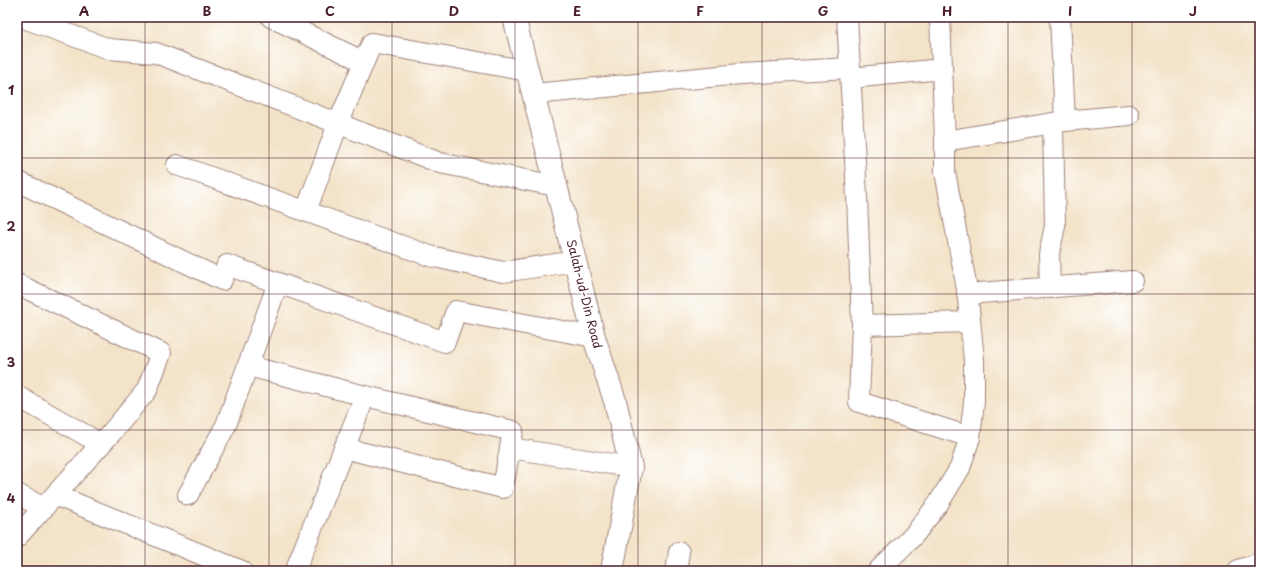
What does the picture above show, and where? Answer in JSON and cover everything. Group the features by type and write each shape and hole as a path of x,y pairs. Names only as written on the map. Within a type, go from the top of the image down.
{"street":[{"path":"22,17 109,49 156,53 440,163 556,186"},
{"path":"271,17 364,62"},
{"name":"Salah-ud-Din Road","path":"514,17 594,337 615,401 631,467 612,571"},
{"path":"847,17 857,197 862,325 859,402 970,437"},
{"path":"878,571 914,535 938,504 960,468 970,437 974,402 974,360 967,294 945,172 940,17"},
{"path":"1050,288 1049,254 1055,226 1059,122 1060,17"},
{"path":"306,211 338,124 372,44 528,72"},
{"path":"534,94 740,74 850,73 942,69"},
{"path":"945,141 1059,122 1129,115"},
{"path":"177,165 430,256 504,272 575,261"},
{"path":"17,181 222,280 228,266 445,342 456,311 594,337"},
{"path":"967,294 1133,281"},
{"path":"188,495 226,425 278,283"},
{"path":"17,284 161,353 147,390 101,444 17,537"},
{"path":"862,325 970,322"},
{"path":"248,366 365,396 513,431 503,488 344,448"},
{"path":"17,396 101,444"},
{"path":"295,571 365,396"},
{"path":"510,448 631,467"},
{"path":"17,494 49,501 242,571"},
{"path":"1239,571 1260,564"}]}
